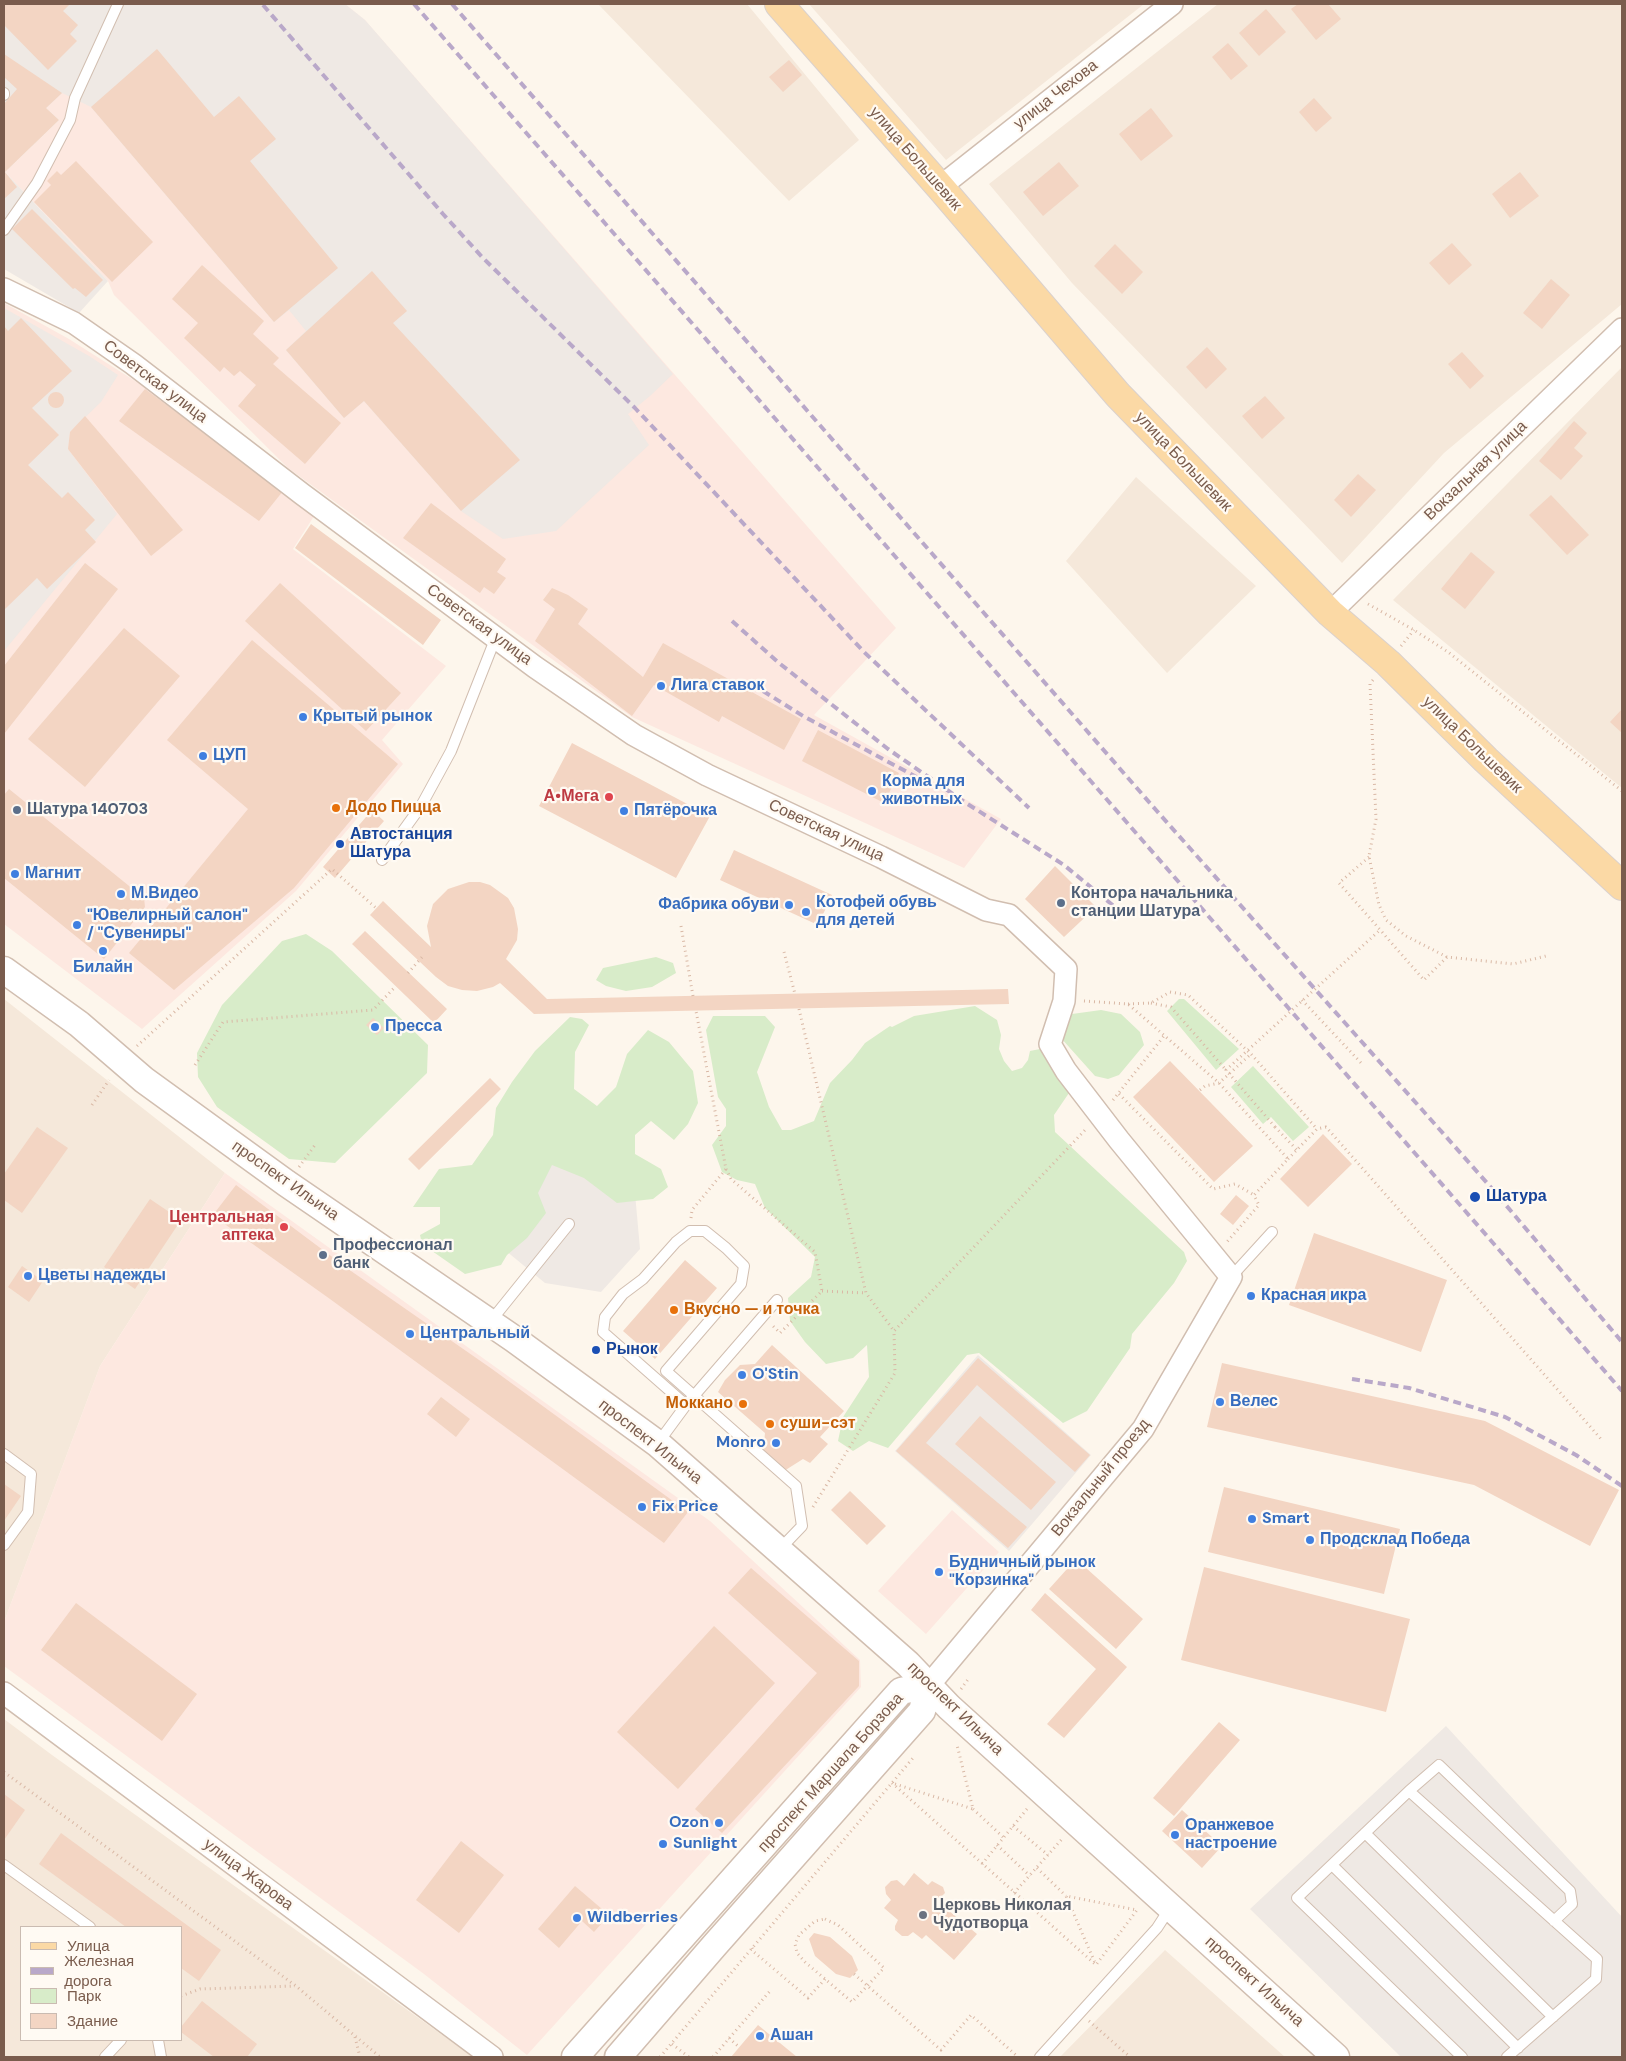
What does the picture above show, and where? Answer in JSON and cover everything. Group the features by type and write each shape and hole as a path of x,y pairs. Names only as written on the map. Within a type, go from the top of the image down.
{"main road":[{"name":"улица Большевик","path":"780,4 940,186 1118,395 1330,613 1388,663 1486,760 1622,886"}],"street":[{"name":"улица Чехова","path":"940,186 1172,4"},
{"name":"Советская улица","path":"4,289 74,323 118,354 302,494 496,637 634,735 707,775 881,857 986,910 1009,915 1066,969 1064,1001"},
{"name":"Вокзальная улица","path":"1330,613 1622,329"},
{"name":"проспект Ильича","path":"4,970 79,1024 144,1080 286,1183 490,1323 658,1444 779,1550 929,1686 949,1707 1336,2057"},
{"path":"1064,1001 1050,1044 1066,1071 1231,1277"},
{"name":"Вокзальный проезд","path":"929,1686 1143,1429 1231,1277"},
{"name":"проспект Маршала Борзова","path":"575,2057 901,1691 929,1686 922,1712 618,2057"},
{"name":"улица Жарова","path":"4,1693 492,2057"}],"lane":[{"path":"4,230 37,183 70,120 75,98 118,4"},
{"path":"382,860 421,806 451,751 496,637"},
{"path":"490,1323 569,1224"},
{"path":"686,1405 603,1332 605,1317 623,1294 642,1279 676,1242 690,1231 705,1231 744,1266 741,1284 666,1371 796,1486 802,1526 779,1550"},
{"path":"1231,1277 1272,1232"},
{"path":"658,1444 693,1396 777,1300"},
{"path":"4,1454 31,1474 28,1512 4,1545"},
{"path":"1462,2057 1297,1898 1409,1791 1439,1765 1570,1891 1572,1904 1554,1921"},
{"path":"1409,1791 1597,1959 1596,1979 1507,2057"},
{"path":"1365,1833 1553,2017"},
{"path":"4,1865 89,1926"},
{"path":"1332,1865 1518,2048"},
{"path":"1040,2057 1156,1928 1171,1907"},
{"path":"105,2057 120,2041"},
{"path":"158,2041 161,2057"}],"path":[{"path":"1350,593 1448,652 1622,791"},
{"path":"1388,663 1370,684 1376,819 1369,856 1379,905 1386,920 1406,936 1447,957 1513,964 1546,956"},
{"path":"1369,856 1339,883 1424,980 1447,957"},
{"path":"146,1036 332,869 376,908"},
{"path":"681,926 693,996"},
{"path":"1226,1070 1380,930"},
{"path":"784,952 795,994"},
{"path":"408,973 424,955"},
{"path":"195,1065 223,1022 373,1010 396,986"},
{"path":"1152,1003 1170,992 1188,995 1251,1054 1317,1129"},
{"path":"1302,1000 1363,1065"},
{"path":"1064,1001 1128,1004 1152,1003 1171,1007 1297,1150"},
{"path":"1128,1004 1219,1083 1288,1159"},
{"path":"799,1009 866,1293 894,1331 895,1373 802,1526"},
{"path":"696,1011 726,1169 731,1179 815,1252 822,1291"},
{"path":"894,1331 1119,1094 1164,1036"},
{"path":"1200,1090 1205,1086 1219,1083 1251,1054"},
{"path":"1119,1094 1213,1189 1234,1184 1254,1196 1259,1205 1225,1244"},
{"path":"1254,1196 1317,1129 1326,1126 1601,1440"},
{"path":"690,1231 692,1210 726,1169"},
{"path":"762,1317 780,1333 822,1291 866,1293"},
{"path":"949,1707 968,1678"},
{"path":"956,1744 973,1809"},
{"path":"660,2057 916,1755"},
{"path":"4,1772 296,1986 380,2057"},
{"path":"892,1783 973,1809 1003,1837"},
{"path":"892,1783 1096,1965"},
{"path":"982,1864 1027,1809"},
{"path":"1013,1826 1048,1855"},
{"path":"1014,1893 1062,1839"},
{"path":"997,1845 1030,1876"},
{"path":"1037,1868 1066,1896 1096,1965"},
{"path":"1066,1896 1137,1910 1096,1965"},
{"path":"825,1919 838,1925 884,1968 868,1985 852,2002 797,1953 795,1944 799,1935 815,1921 825,1919"},
{"path":"752,1948 754,1952 808,1998 825,1979"},
{"path":"854,1974 941,2050 971,2015 1018,2057"},
{"path":"182,1996 200,1989 296,1986"},
{"path":"713,2057 770,1991"},
{"path":"1080,2012 1130,2057"},
{"path":"355,2036 360,2057"},
{"path":"729,2038 739,2047"},
{"path":"671,2043 689,2057"}],"shaded area":[{"path":"4,4 345,4 365,20 896,628 814,715 1001,819 964,868 632,717 288,468 114,295 108,281 5,172 59,120 46,108"},
{"path":"4,4 345,4 365,20 673,374 628,414 649,445 556,531 503,539 461,511 364,401 344,418 286,350 306,331 289,310 274,322 91,107 62,93 46,108 59,120 5,172 108,281 79,313 4,269"},
{"path":"598,4 747,4 859,140 789,201"},
{"path":"809,4 1144,4 946,160"},
{"path":"1218,4 1622,4 1622,304 1444,453 1342,563 1072,283 989,184"},
{"path":"4,303 69,339 143,386 316,513 293,549 446,666 382,740 403,764 296,891 142,1029 4,924"},
{"path":"4,308 89,356 118,375 101,402 70,432 68,449 117,514 4,651"},
{"path":"1622,367 1622,788 1393,600"},
{"path":"1136,477 1256,586 1167,673 1066,561"},
{"path":"4,999 225,1173 100,1366 4,1622"},
{"path":"512,1128 634,1182 640,1249 601,1292 545,1283 483,1232"},
{"path":"225,1173 710,1521 860,1660 861,1687 527,2055 424,1974 4,1666 4,1622 100,1366"},
{"path":"978,1355 1091,1455 1009,1551 895,1451"},
{"name":"Будничный рынок \"Корзинка\"","path":"952,1510 999,1552 926,1634 878,1591"},
{"path":"4,1719 52,1755 473,2057 4,2057"},
{"path":"1446,1726 1622,1917 1622,2057 1401,2057 1250,1909"},
{"path":"1165,1950 1285,2057 1060,2057"}],"green space":[{"path":"306,934 332,951 428,1045 427,1073 335,1163 289,1159 217,1107 198,1077 197,1053 222,1005 282,941"},
{"path":"656,957 673,963 676,973 652,987 626,991 606,986 596,980 603,968"},
{"path":"1179,999 1184,999 1239,1049 1216,1070 1167,1011"},
{"path":"975,1006 997,1020 1001,1035 999,1049 1004,1061 1012,1071 1022,1068 1028,1060 1030,1051 1045,1048 1071,1090 1054,1115 1055,1132 1184,1252 1187,1261 1174,1283 1132,1334 1130,1348 1087,1411 1063,1423 979,1353 967,1355 888,1448 869,1441 853,1451 838,1441 843,1417 869,1377 867,1345 853,1358 826,1364 805,1342 790,1321 788,1298 811,1277 815,1257 765,1208 755,1184 737,1180 722,1172 712,1145 726,1126 726,1109 718,1097 706,1030 713,1016 765,1016 775,1027 757,1072 769,1107 782,1130 791,1130 814,1121 830,1083 865,1043 890,1026 892,1027 914,1016"},
{"path":"1101,1010 1121,1014 1140,1032 1144,1045 1119,1075 1108,1079 1095,1076 1061,1038 1059,1029 1072,1014"},
{"path":"570,1017 582,1019 589,1025 575,1052 574,1089 597,1106 616,1087 627,1054 648,1030 669,1042 693,1071 698,1103 688,1124 674,1140 651,1121 635,1135 635,1154 661,1169 668,1187 653,1199 617,1203 584,1178 552,1165 538,1193 546,1213 527,1238 507,1255 501,1265 465,1274 422,1244 420,1235 440,1224 440,1207 413,1207 439,1169 472,1165 493,1135 496,1108 512,1082 535,1051"},
{"path":"1253,1066 1309,1127 1293,1141 1271,1117 1263,1124 1231,1087"}],"building":[{"path":"4,4 70,4 63,11 78,25 70,34 77,41 48,70 4,25"},
{"path":"1298,4 1328,4 1341,19 1316,40 1291,9"},
{"path":"1266,9 1286,32 1259,56 1239,33"},
{"path":"1228,43 1248,66 1231,80 1212,57"},
{"path":"157,49 214,117 239,96 276,139 250,161 338,268 274,322 91,107"},
{"path":"4,54 62,93 46,108 59,120 5,172 17,187 4,199 4,104 17,89 4,77"},
{"path":"789,60 802,75 783,92 769,77"},
{"path":"1314,98 1332,118 1316,132 1299,112"},
{"path":"1151,108 1173,136 1141,161 1119,134"},
{"path":"76,161 153,242 112,282 34,202 51,185 47,181 57,171 61,175"},
{"path":"1059,162 1079,186 1043,216 1023,192"},
{"path":"1520,172 1539,196 1510,218 1492,194"},
{"path":"32,209 103,280 86,297 75,288 73,289 12,229"},
{"path":"1452,243 1472,265 1449,285 1429,263"},
{"path":"1115,244 1143,272 1122,294 1094,266"},
{"path":"202,265 264,321 253,334 279,358 273,364 341,423 305,464 238,406 256,385 240,371 234,376 224,367 220,372 184,338 198,323 172,299"},
{"path":"372,271 407,311 393,323 520,460 461,511 364,401 344,418 286,350"},
{"path":"1551,279 1570,295 1542,329 1523,313"},
{"path":"21,318 72,371 32,408 59,435 28,465 62,498 68,492 95,520 85,530 96,542 47,589 37,578 4,610 4,326 8,331"},
{"path":"1207,347 1227,369 1206,389 1186,367"},
{"path":"1462,352 1484,376 1470,389 1448,364"},
{"path":"145,389 283,491 259,521 119,421"},
{"path":"53,392 59,392 64,397 62,406 53,408 48,403 48,397"},
{"path":"1265,396 1285,418 1262,439 1242,416"},
{"path":"85,416 183,530 151,556 68,449 70,432"},
{"path":"1574,421 1587,433 1574,448 1583,456 1561,480 1539,461"},
{"path":"1358,474 1376,490 1351,517 1334,500"},
{"path":"1551,495 1589,535 1567,555 1529,515"},
{"path":"431,503 506,559 497,572 506,578 494,594 484,587 480,593 403,538"},
{"path":"311,524 441,620 423,645 295,548"},
{"path":"1471,552 1495,572 1465,609 1441,589"},
{"path":"85,563 118,589 4,734 4,666"},
{"path":"280,583 401,693 366,731 245,621"},
{"path":"552,588 568,595 588,609 578,624 643,677 663,643 801,719 784,750 722,716 719,722 654,685 632,716 535,641 555,609 543,600"},
{"path":"124,628 180,676 85,787 28,739"},
{"path":"252,640 398,764 294,888 174,990 129,953 248,809 167,740"},
{"path":"1622,709 1622,733 1610,722"},
{"path":"818,730 899,773 884,803 802,761"},
{"name":"Пятёрочка","path":"572,743 710,816 676,878 539,806"},
{"path":"9,789 144,898 145,907 104,959 4,878 4,795"},
{"path":"372,810 384,821 335,878 323,867"},
{"path":"734,850 832,895 818,925 720,880"},
{"name":"Контора начальника станции Шатура","path":"1055,866 1096,907 1064,937 1025,899"},
{"path":"469,882 480,882 490,885 508,898 514,908 518,929 517,940 506,959 547,999 1008,989 1009,1004 534,1014 500,983 477,991 462,990 448,986 370,915 383,901 431,947 427,926 433,904 448,889"},
{"path":"365,931 447,1009 434,1023 352,944"},
{"name":"Пресса","path":"373,1018 384,1028 377,1035 366,1025"},
{"path":"1170,1061 1253,1146 1214,1182 1133,1097"},
{"path":"490,1078 501,1089 419,1170 408,1159"},
{"path":"37,1127 68,1148 22,1213 4,1200 4,1174"},
{"path":"1323,1134 1352,1164 1308,1207 1280,1179"},
{"name":"Центральный","path":"236,1185 351,1271 492,1369 688,1512 664,1543 213,1215"},
{"path":"1236,1195 1249,1206 1233,1225 1220,1214"},
{"path":"150,1199 181,1220 135,1289 104,1267"},
{"path":"1314,1233 1447,1280 1421,1352 1289,1305"},
{"path":"685,1260 717,1288 655,1359 623,1331"},
{"path":"22,1266 43,1281 29,1302 8,1287"},
{"path":"772,1345 844,1411 820,1437 828,1444 810,1463 803,1459 784,1471 763,1453 765,1433 718,1392 725,1380 740,1365 755,1364"},
{"path":"978,1358 1090,1455 1075,1472 977,1385 926,1443 1027,1527 1008,1548 896,1451"},
{"path":"1222,1363 1485,1421 1619,1490 1590,1546 1474,1485 1207,1427"},
{"path":"441,1397 470,1419 456,1437 427,1414"},
{"path":"980,1416 1056,1482 1031,1510 955,1444"},
{"path":"4,1484 21,1496 4,1521"},
{"path":"1224,1487 1400,1529 1384,1594 1208,1552"},
{"path":"850,1491 886,1526 867,1545 831,1510"},
{"path":"1076,1559 1143,1619 1116,1649 1049,1589"},
{"path":"1204,1567 1410,1619 1386,1712 1181,1660"},
{"path":"751,1568 859,1661 859,1686 722,1833 695,1809 817,1673 728,1593"},
{"path":"1045,1593 1127,1667 1064,1738 1047,1724 1096,1669 1031,1610"},
{"path":"76,1603 197,1694 162,1741 41,1650"},
{"path":"714,1626 775,1683 678,1789 617,1732"},
{"path":"1219,1722 1240,1740 1174,1816 1153,1798"},
{"path":"4,1794 25,1810 4,1840"},
{"path":"1182,1810 1222,1846 1202,1868 1162,1831"},
{"path":"61,1833 221,1950 199,1981 182,1969 182,1926 125,1926 39,1864"},
{"path":"461,1841 504,1875 459,1933 416,1900"},
{"name":"Церковь Николая Чудотворца","path":"914,1873 928,1885 932,1881 943,1887 945,1893 941,1897 952,1906 948,1910 977,1934 954,1960 926,1935 922,1939 913,1932 908,1936 902,1936 895,1930 898,1920 884,1908 891,1900 886,1894 885,1887 891,1881 897,1880 904,1886"},
{"name":"Wildberries","path":"575,1886 609,1915 594,1932 582,1921 559,1948 538,1929"},
{"path":"814,1933 830,1937 852,1956 858,1970 850,1978 836,1974 815,1956 809,1939"},
{"path":"202,2001 257,2044 247,2057 214,2057 182,2033 182,2026"},
{"name":"Ашан","path":"758,2025 797,2057 731,2057"}],"railway":[{"path":"414,4 1622,1391"},
{"path":"452,4 1156,810 1488,1184 1622,1342"},
{"path":"263,5 483,258 635,408 864,652 1029,808"},
{"path":"732,621 779,663 888,749 966,803 1064,865 1121,912"},
{"path":"763,691 803,716 922,780"},
{"path":"1352,1379 1409,1388 1505,1417 1576,1455 1622,1486"}],"place":[{"name":"Лига ставок","path":"661,686"},
{"name":"Крытый рынок","path":"303,717"},
{"name":"ЦУП","path":"203,756"},
{"name":"Корма для животных","path":"872,791"},
{"name":"А•Мега","path":"609,797"},
{"name":"Додо Пицца","path":"336,808"},
{"name":"Шатура 140703","path":"17,810"},
{"name":"Пятёрочка","path":"624,811"},
{"name":"Автостанция Шатура","path":"340,844"},
{"name":"Магнит","path":"15,874"},
{"name":"М.Видео","path":"121,894"},
{"name":"Контора начальника станции Шатура","path":"1061,903"},
{"name":"Фабрика обуви","path":"789,905"},
{"name":"Котофей обувь для детей","path":"806,912"},
{"name":"\"Ювелирный салон\" / \"Сувениры\"","path":"77,925"},
{"name":"Билайн","path":"103,951"},
{"name":"Пресса","path":"375,1027"},
{"name":"Шатура","path":"1475,1197"},
{"name":"Центральная аптека","path":"284,1227"},
{"name":"Профессионал банк","path":"323,1255"},
{"name":"Цветы надежды","path":"28,1276"},
{"name":"Красная икра","path":"1251,1296"},
{"name":"Вкусно — и точка","path":"674,1310"},
{"name":"Центральный","path":"410,1334"},
{"name":"Рынок","path":"596,1350"},
{"name":"O'Stin","path":"742,1375"},
{"name":"Велес","path":"1220,1402"},
{"name":"Моккано","path":"743,1404"},
{"name":"суши-сэт","path":"770,1424"},
{"name":"Monro","path":"776,1443"},
{"name":"Fix Price","path":"642,1507"},
{"name":"Smart","path":"1252,1519"},
{"name":"Продсклад Победа","path":"1310,1540"},
{"name":"Будничный рынок \"Корзинка\"","path":"939,1572"},
{"name":"Ozon","path":"719,1823"},
{"name":"Оранжевое настроение","path":"1175,1835"},
{"name":"Sunlight","path":"663,1844"},
{"name":"Церковь Николая Чудотворца","path":"923,1915"},
{"name":"Wildberries","path":"577,1918"},
{"name":"Ашан","path":"760,2036"}]}
